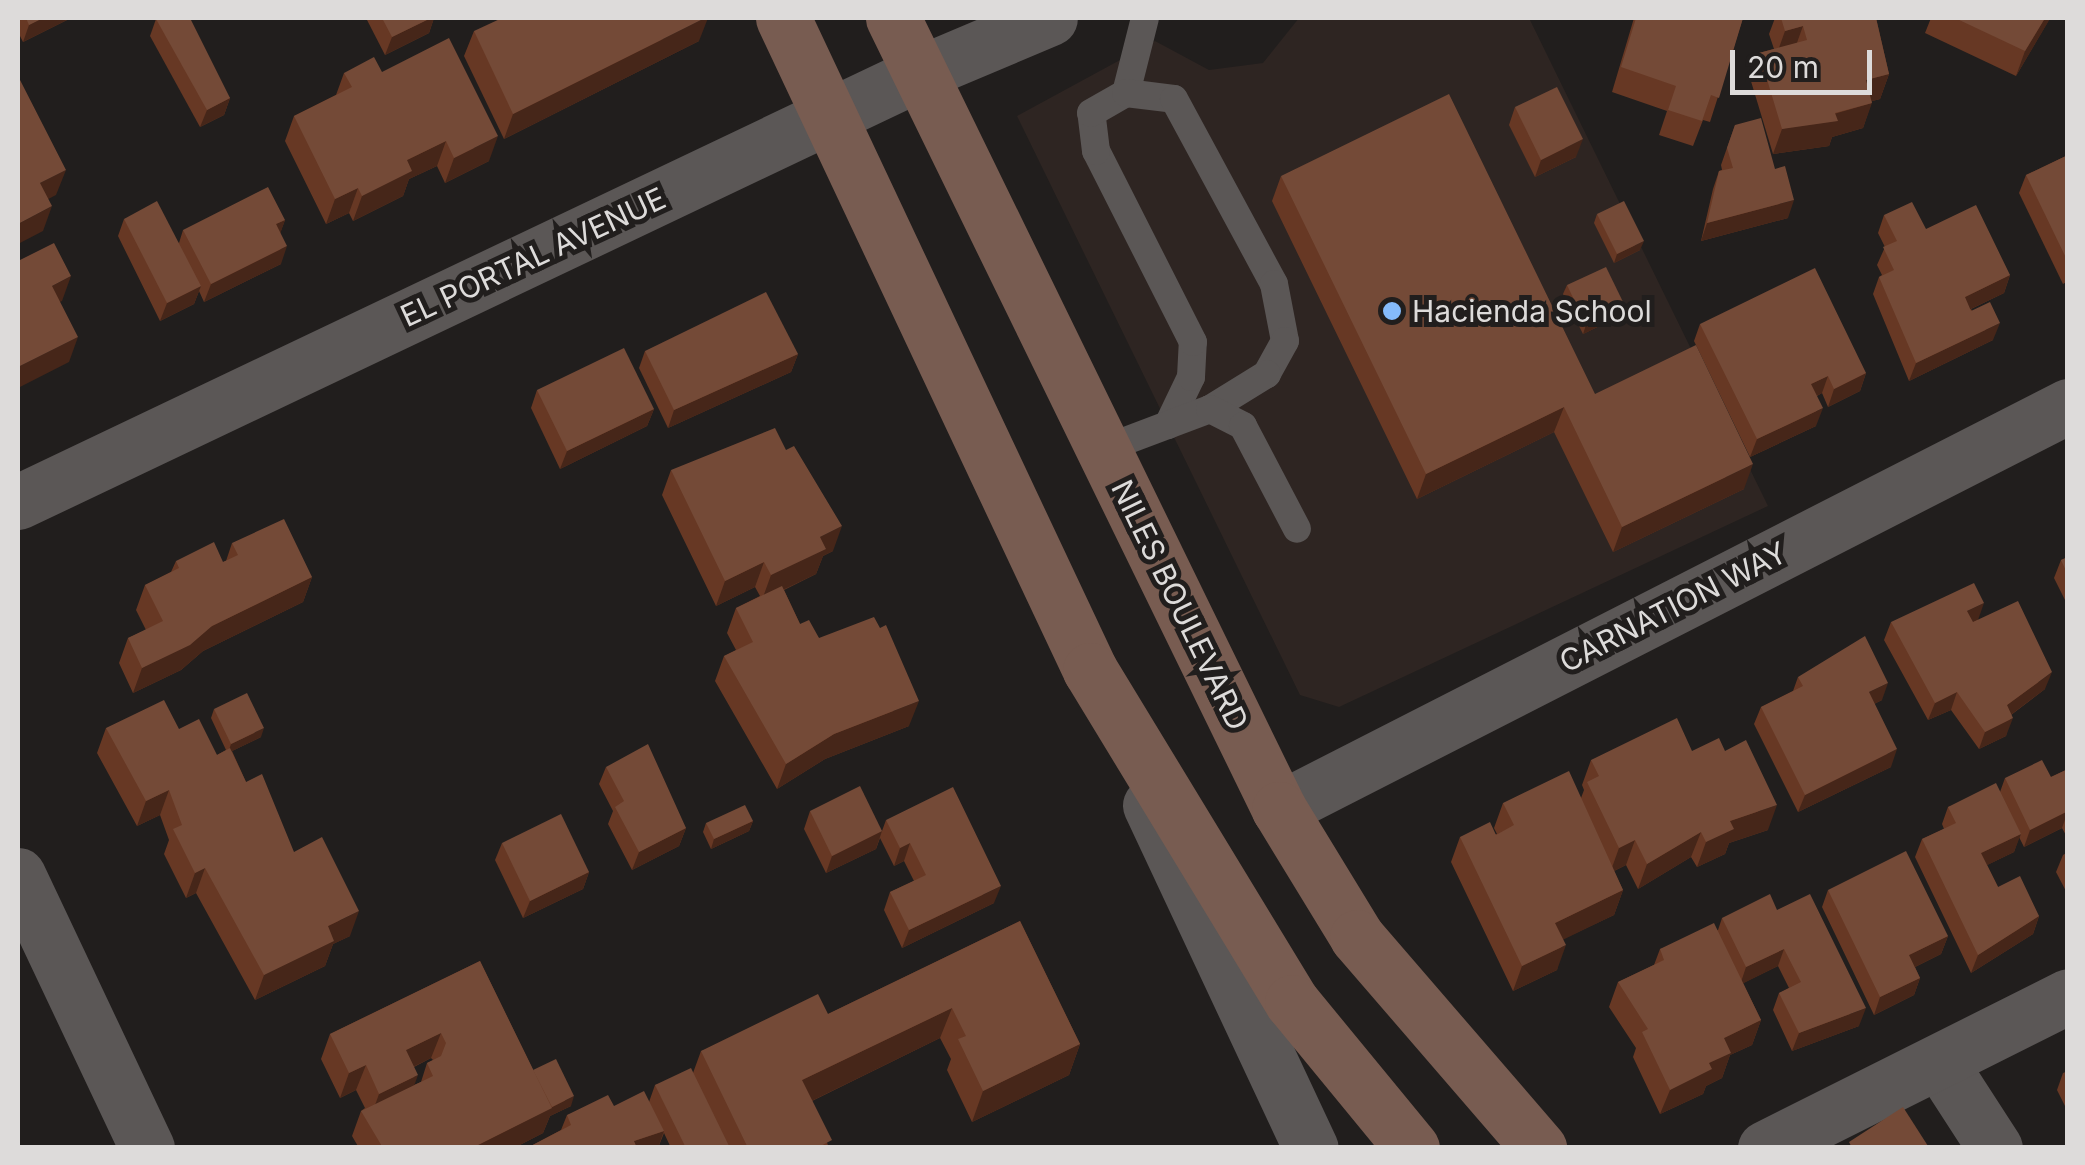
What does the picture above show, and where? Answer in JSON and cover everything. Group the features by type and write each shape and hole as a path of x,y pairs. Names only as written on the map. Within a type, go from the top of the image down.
{"main road":[{"path":"782,18 1090,670 1292,1002 1412,1148"},
{"name":"NILES BOULEVARD","path":"893,18 1280,808 1356,937 1538,1148"}],"street":[{"name":"EL PORTAL AVENUE","path":"18,502 920,73 1050,18"},
{"name":"CARNATION WAY","path":"1280,808 2068,406"},
{"path":"1090,670 1311,1148"},
{"path":"18,875 148,1148"},
{"path":"1765,1148 2068,996"},
{"path":"1940,1063 1995,1148"}],"lane":[{"path":"1126,93 1145,18"},
{"path":"1104,449 1168,425 1210,409 1267,374 1285,341 1274,284 1174,100 1126,93 1091,113 1096,151 1192,342 1190,377 1168,425"},
{"path":"1210,409 1243,426 1297,529"}],"shaded area":[{"name":"Hacienda School","path":"1299,18 1529,18 1768,506 1339,707 1300,695 1017,116 1155,41 1209,70 1263,63"}],"building":[{"path":"158,18 190,18 230,98 207,110"},
{"path":"382,18 431,18 392,37"},
{"path":"502,18 705,18 513,114 474,31"},
{"path":"1636,18 1743,18 1719,98 1711,95 1702,121 1668,110 1676,86 1621,67"},
{"path":"1781,18 1876,18 1889,74 1866,80 1872,103 1835,113 1838,121 1782,129 1759,53 1807,40 1803,26 1785,31"},
{"path":"1955,18 2045,18 2025,51"},
{"path":"449,38 498,136 454,158 446,141 407,160 412,171 362,196 358,188 335,199 294,116 352,87 344,73 374,57 382,72"},
{"path":"18,79 66,170 40,183 52,206 18,224"},
{"path":"1557,87 1583,139 1541,160 1515,107"},
{"path":"1449,94 1595,394 1696,345 1753,464 1622,527 1564,407 1426,474 1281,176"},
{"path":"1761,118 1775,169 1785,166 1794,200 1707,223 1719,171 1733,168 1727,148 1735,125"},
{"path":"2068,155 2068,262 2026,175"},
{"path":"268,187 285,220 276,224 287,246 211,284 183,230"},
{"path":"157,201 201,286 167,303 124,219"},
{"path":"1624,201 1644,241 1617,254 1597,214"},
{"path":"1912,202 1926,229 1976,205 2010,275 1965,297 1971,311 1990,302 2000,323 1916,363 1879,277 1894,270 1883,247 1897,241 1884,215"},
{"path":"54,243 71,276 52,286 78,337 18,367 18,261"},
{"path":"1606,267 1625,306 1586,325 1567,285"},
{"path":"1815,268 1866,373 1834,389 1828,376 1811,384 1823,408 1757,439 1700,324"},
{"path":"766,292 798,354 674,410 645,351"},
{"path":"624,348 654,409 567,451 537,390"},
{"path":"775,428 786,450 794,446 842,526 820,537 826,549 771,575 764,562 725,581 671,470"},
{"path":"284,519 312,577 212,626 190,645 142,668 128,638 163,621 145,585 179,568 176,561 214,542 223,562 238,555 232,543"},
{"path":"2068,557 2068,575 2061,560"},
{"path":"1974,583 1984,603 1967,611 1973,622 2018,601 2052,672 2007,705 2013,718 1985,732 1957,692 1935,703 1891,622"},
{"path":"782,586 800,624 809,620 819,638 874,617 880,628 886,625 919,701 834,734 786,764 724,656 753,642 736,608"},
{"path":"1865,636 1888,683 1869,692 1897,749 1805,795 1761,707 1803,686 1798,677"},
{"path":"247,693 264,728 231,744 214,709"},
{"path":"164,700 179,729 199,719 217,755 230,748 246,782 262,774 294,852 322,837 359,911 328,926 334,941 264,975 205,868 195,873 173,829 182,825 169,790 146,801 106,728"},
{"path":"1677,718 1692,751 1719,738 1725,751 1746,740 1777,805 1730,821 1734,829 1706,842 1701,832 1647,864 1635,840 1619,848 1587,782 1599,776 1591,760"},
{"path":"648,744 686,828 639,852 615,807 624,801 606,767"},
{"path":"2042,760 2051,777 2068,769 2068,811 2030,830 2005,778"},
{"path":"1569,771 1623,890 1555,923 1566,945 1522,966 1460,837 1490,822 1496,835 1514,825 1503,803"},
{"path":"1996,783 2021,834 1981,853 1998,887 2020,876 2039,916 1978,955 1922,839 1956,823 1948,807"},
{"path":"860,786 882,831 832,856 810,811"},
{"path":"953,787 1001,886 909,930 890,892 926,875 910,843 900,848 886,820"},
{"path":"745,805 753,821 714,839 706,823"},
{"path":"561,814 589,872 530,901 502,843"},
{"path":"1906,851 1948,936 1909,955 1920,978 1880,997 1828,890"},
{"path":"1770,894 1777,910 1810,894 1866,1008 1799,1033 1779,993 1801,982 1784,949 1746,967 1722,918"},
{"path":"1020,921 1080,1044 983,1091 958,1039 966,1036 952,1008 802,1080 832,1140 817,1148 748,1148 701,1051 818,994 828,1014"},
{"path":"1714,923 1761,1020 1724,1038 1731,1053 1709,1063 1712,1069 1670,1090 1642,1032 1648,1029 1618,982 1664,960 1660,949"},
{"path":"480,961 552,1108 472,1148 383,1148 361,1111 433,1076 427,1063 441,1056 446,1043 441,1033 406,1050 418,1075 379,1094 366,1065 349,1073 330,1034"},
{"path":"556,1059 574,1096 552,1107 533,1070"},
{"path":"691,1068 730,1148 686,1148 655,1085"},
{"path":"644,1091 664,1131 634,1141 637,1148 527,1148 571,1125 567,1115 608,1095 614,1106"},
{"path":"1903,1107 1928,1146 1852,1148 1849,1142"}],"place":[{"name":"Hacienda School","path":"1392,311"}]}
